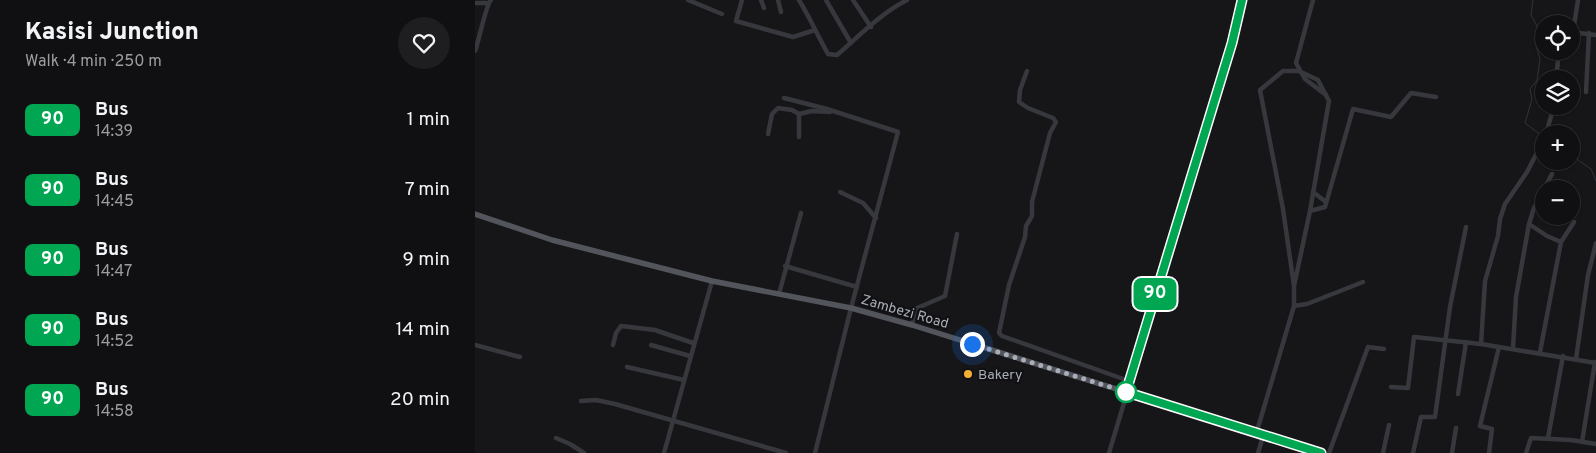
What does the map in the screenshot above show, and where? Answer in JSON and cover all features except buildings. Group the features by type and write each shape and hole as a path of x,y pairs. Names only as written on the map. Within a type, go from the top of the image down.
{"main road":[{"name":"Zambezi Road","path":"475,214 552,240 711,281 851,308 912,325 1191,414 1264,434 1321,453"}],"street":[{"path":"688,0 722,14"},
{"path":"743,0 736,21 793,37 815,30"},
{"path":"761,0 764,8"},
{"path":"778,0 781,12"},
{"path":"799,0 831,56 837,55 871,27 876,20 907,0"},
{"path":"826,0 851,43"},
{"path":"853,0 871,27"},
{"path":"894,0 897,5"},
{"path":"1109,453 1129,380 1210,119 1232,43 1242,0"},
{"path":"1313,0 1295,63 1299,71 1311,84 1326,95"},
{"path":"1575,15 1578,0"},
{"path":"475,3 489,2 475,52"},
{"path":"1580,32 1596,35"},
{"path":"1586,92 1589,33"},
{"path":"1257,432 1293,306 1294,286 1310,211 1329,101 1318,80 1299,71 1283,70 1260,90 1276,170 1294,286"},
{"path":"1027,71 1020,90 1019,102 1028,108 1053,118 1056,122 1050,133 1032,202 1032,216 1026,226 1025,236 1009,285 999,332 1002,336 1047,354 1129,380"},
{"path":"1310,211 1325,208 1353,109 1391,117 1411,93 1436,96"},
{"path":"784,98 898,132 815,453"},
{"path":"768,134 769,120 775,110 782,108 799,114 812,111 831,112"},
{"path":"799,114 799,137"},
{"path":"1481,344 1485,281 1498,236 1500,219 1505,204 1535,157"},
{"path":"1513,348 1516,297 1529,224 1533,208 1552,174"},
{"path":"840,192 863,203 876,218"},
{"path":"1313,192 1326,202"},
{"path":"779,294 785,266 801,213"},
{"path":"1529,224 1547,236 1561,242"},
{"path":"1539,352 1561,242 1572,225"},
{"path":"1413,453 1421,417 1435,417 1450,308 1466,227"},
{"path":"912,325 915,309 945,296 957,234"},
{"path":"1576,359 1588,275 1596,243"},
{"path":"785,266 857,288"},
{"path":"664,453 711,281"},
{"path":"1293,306 1307,304 1363,282"},
{"path":"613,345 616,333 621,326 655,330 693,343"},
{"path":"1391,388 1408,388 1414,337 1513,348 1595,362 1582,442"},
{"path":"1459,394 1466,342"},
{"path":"475,345 520,357"},
{"path":"651,346 690,356"},
{"path":"1329,453 1368,347 1384,349"},
{"path":"1489,453 1493,429 1480,426 1499,347"},
{"path":"1548,438 1563,356"},
{"path":"627,367 684,380"},
{"path":"581,401 596,400 786,453"},
{"path":"1383,453 1389,425"},
{"path":"1452,453 1456,428"},
{"path":"1258,453 1264,434"},
{"path":"555,438 570,444 584,453"},
{"path":"1526,453 1531,438 1548,438 1596,444"}],"waterway":[{"path":"1533,0 1531,15 1537,26 1536,46 1540,59 1537,80 1530,89 1532,99 1525,123 1535,131"},
{"path":"1580,161 1591,169 1596,181"}],"bus line":[{"name":"90","path":"1242,0 1232,43 1210,119 1126,392 1191,414 1264,434 1321,453"}],"place":[{"name":"Bakery","path":"968,374"}],"route":[{"path":"972,344 1126,392"}]}
